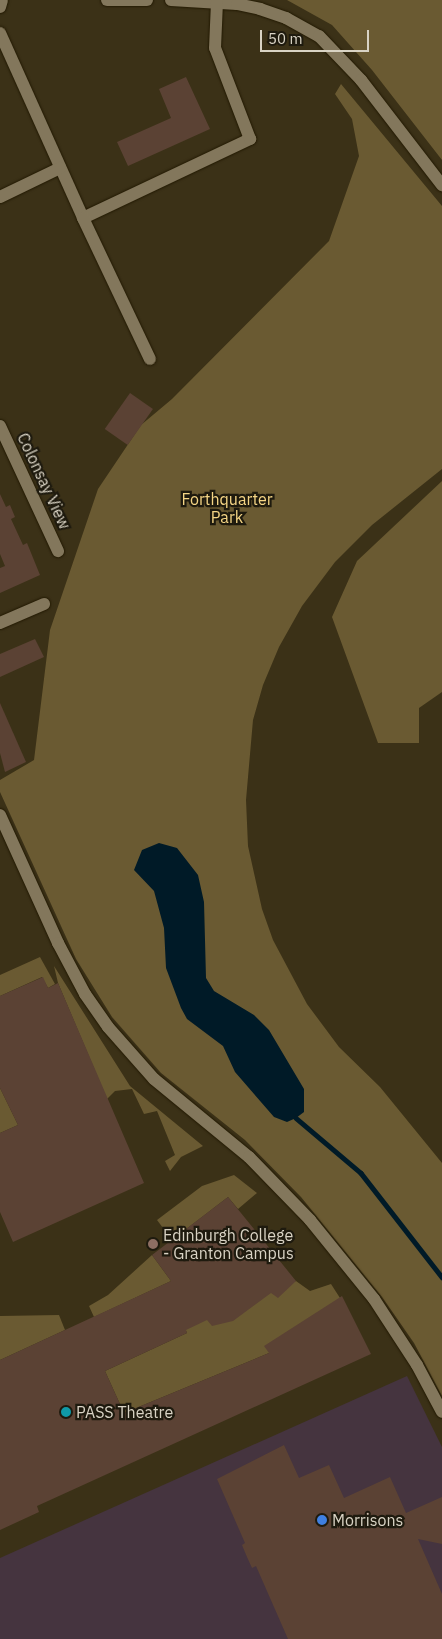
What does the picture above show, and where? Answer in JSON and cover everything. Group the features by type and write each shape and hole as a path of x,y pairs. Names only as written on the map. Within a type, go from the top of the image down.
{"street":[{"path":"0,7 2,0"},
{"path":"107,0 147,0"},
{"path":"172,0 237,4 286,18 319,36 360,80 442,185"},
{"path":"83,218 250,139 215,48 217,2"},
{"path":"0,33 83,218 150,359"},
{"path":"0,196 60,168"},
{"name":"Colonsay View","path":"0,426 58,551"},
{"path":"0,623 44,604"},
{"path":"0,815 71,969 108,1027 154,1079 249,1157 322,1234 374,1299 417,1365 442,1412"}],"shaded area":[{"name":"Morrisons","path":"407,1376 442,1447 442,1639 0,1639 0,1558"}],"green space":[{"path":"287,0 442,0 442,160 372,70 332,25"},
{"name":"Forthquarter Park","path":"341,84 442,206 442,469 372,525 335,562 302,606 279,647 263,685 253,720 246,800 248,846 262,909 273,940 307,1004 339,1047 380,1087 442,1163 442,1396 414,1343 382,1297 301,1197 245,1140 161,1073 112,1017 76,959 0,792 0,780 34,760 50,630 98,489 141,425 172,399 329,241 359,156 352,119 335,94"},
{"path":"442,481 442,692 419,708 419,743 378,743 332,617 357,561"},
{"path":"40,957 55,984 48,988 42,977 0,996 0,975"},
{"path":"54,966 130,1086 203,1146 181,1157 170,1171 165,1161 175,1155 157,1111 144,1114 132,1089 115,1091 107,1099 58,983"},
{"path":"0,1088 18,1125 0,1133"},
{"path":"234,1175 257,1193 238,1209 228,1197 172,1240 157,1220 202,1186"},
{"path":"152,1255 171,1281 94,1317 89,1306 108,1295"},
{"path":"296,1281 310,1291 331,1284 340,1298 269,1353 124,1413 105,1371 187,1333 177,1309 207,1320"},
{"path":"59,1315 65,1330 0,1360 0,1316"}],"water":[{"path":"159,843 177,848 198,875 204,902 206,978 214,991 254,1015 269,1030 304,1089 304,1112 296,1118 287,1122 274,1117 235,1072 223,1046 187,1019 181,1008 166,968 164,928 154,891 134,870 142,850"}],"building":[{"path":"186,77 210,129 128,166 117,142 171,118 159,89"},
{"path":"130,393 153,409 128,445 105,429"},
{"path":"0,494 6,507 10,505 15,517 11,519 23,545 27,543 40,575 0,593 0,568 5,566 0,554"},
{"path":"35,639 44,657 0,677 0,654"},
{"path":"0,703 26,762 5,772 0,753"},
{"path":"43,977 48,988 58,983 144,1183 13,1242 0,1212 0,1133 18,1125 0,1088 0,996"},
{"path":"228,1197 296,1281 278,1298 271,1293 233,1321 212,1326 207,1320 186,1330 187,1333 105,1371 124,1413 269,1353 264,1346 342,1296 371,1354 37,1506 39,1512 0,1530 0,1360 171,1281 152,1255"},
{"name":"Morrisons","path":"284,1445 299,1478 329,1465 344,1498 390,1477 406,1513 442,1497 442,1544 418,1539 442,1594 442,1639 288,1639 256,1566 252,1568 247,1557 242,1545 245,1543 217,1479"}],"waterway":[{"path":"296,1118 361,1173 442,1277"}],"place":[{"name":"Edinburgh College - Granton Campus","path":"153,1244"},
{"name":"PASS Theatre","path":"66,1412"},
{"name":"Morrisons","path":"322,1520"}]}
